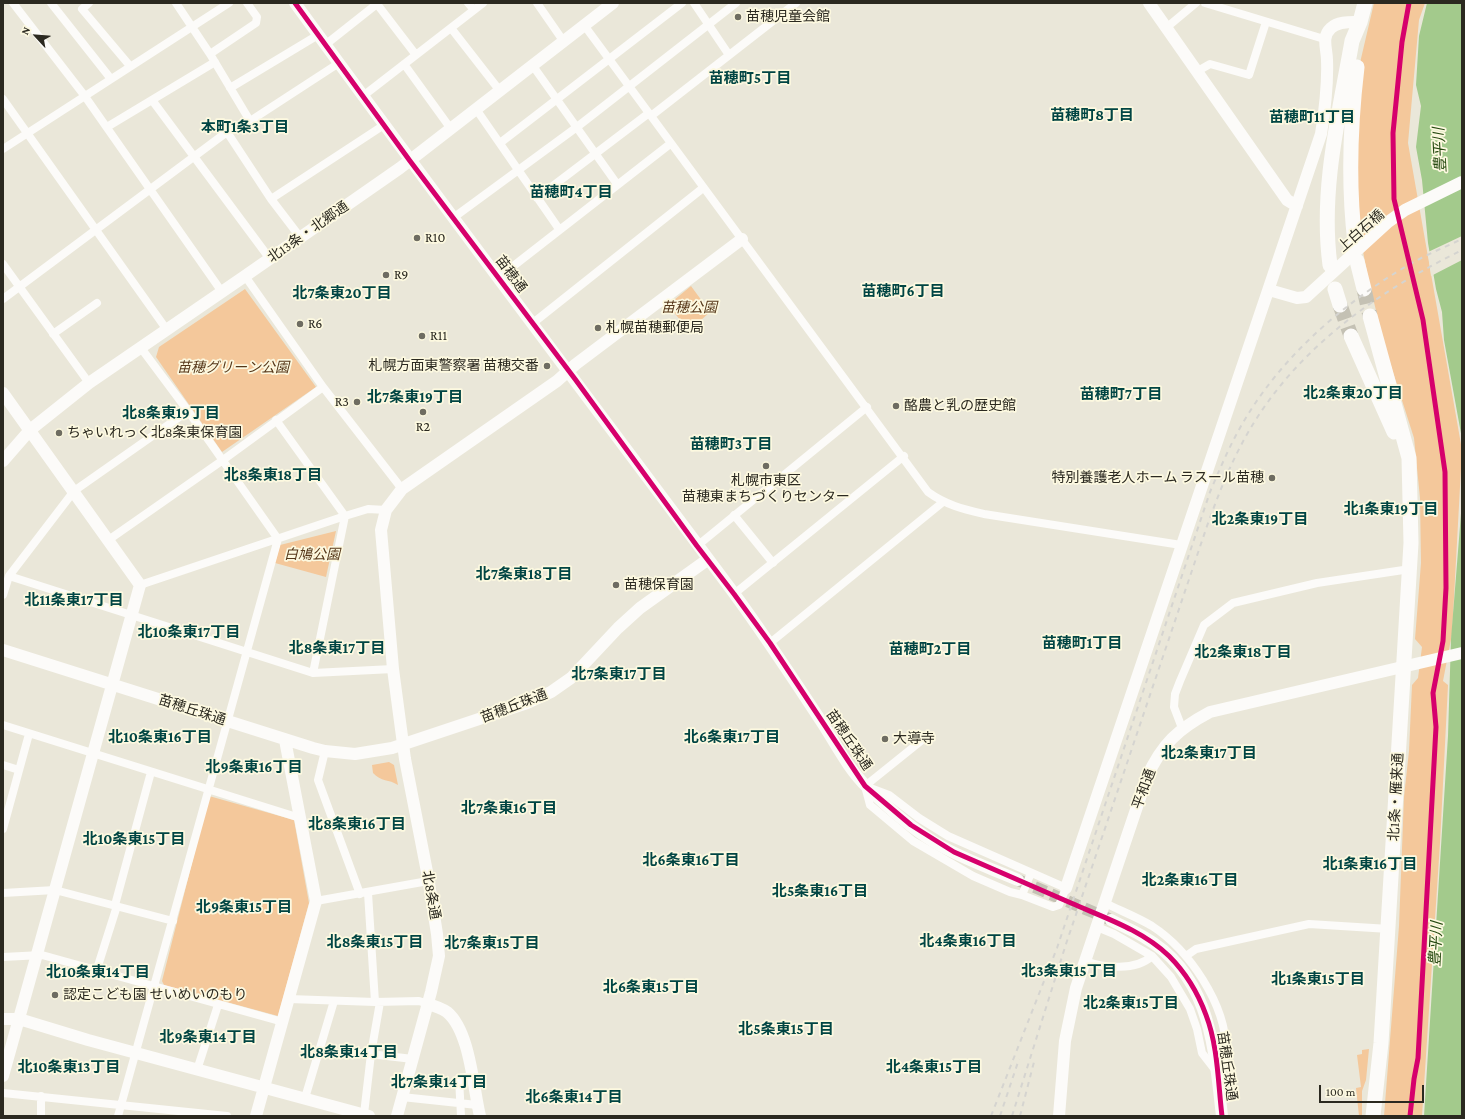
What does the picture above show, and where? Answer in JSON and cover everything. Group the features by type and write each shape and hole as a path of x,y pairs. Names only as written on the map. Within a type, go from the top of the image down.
{"highway":[{"path":"1335,265 1326,215 1328,186 1352,41 1366,3"},
{"path":"1355,243 1350,174 1351,116 1361,40 1360,22"},
{"path":"1357,261 1364,289"},
{"path":"1335,289 1340,305"},
{"name":"北1条・雁来通","path":"1370,316 1409,458 1411,501 1410,569 1381,1043 1374,1116"},
{"name":"北1条・雁来通","path":"1351,336 1394,432 1411,501"}],"street":[{"path":"13,3 84,95 222,292"},
{"path":"51,3 111,79"},
{"path":"89,3 82,9 130,66"},
{"path":"176,3 193,27 250,120"},
{"path":"3,149 84,95 229,3"},
{"path":"210,54 256,23 257,17 247,3"},
{"name":"苗穂通","path":"295,3 410,161 533,323 707,560"},
{"path":"230,88 322,40 377,3 416,55"},
{"path":"468,3 474,10"},
{"path":"363,96 483,3"},
{"path":"537,3 564,42"},
{"name":"北13条・北郷通","path":"3,461 30,430 89,383 410,161 613,3"},
{"path":"500,143 558,100 682,3"},
{"path":"694,3 729,55"},
{"path":"453,218 577,127 736,3"},
{"path":"538,198 796,3"},
{"path":"1149,3 1196,72 1288,200 1297,206"},
{"path":"1166,28 1196,3"},
{"path":"1205,3 1324,39"},
{"path":"1196,72 1210,64 1250,75 1266,22"},
{"path":"865,786 870,805 913,841 973,876 1010,892 1022,894 1053,907 1059,905 1321,134 1326,102 1327,59 1324,39 1331,27 1337,24 1360,22"},
{"path":"584,25 650,114 670,144 904,456 928,492 955,508 984,514 1181,545"},
{"path":"451,28 500,91"},
{"path":"106,127 215,62"},
{"path":"3,299 227,132 250,120 339,63"},
{"path":"404,64 451,129"},
{"path":"533,66 617,184"},
{"path":"3,99 167,330"},
{"path":"152,100 270,259"},
{"path":"476,109 559,229"},
{"path":"271,199 384,125"},
{"path":"227,132 271,199 300,237"},
{"path":"498,278 670,144"},
{"name":"上白石橋","path":"1269,290 1297,298 1306,297 1335,265 1388,222 1405,210 1462,182"},
{"path":"533,323 703,188"},
{"path":"140,585 345,516 368,509 386,510 402,489 568,372 576,364 742,239"},
{"path":"3,264 89,383"},
{"path":"245,276 323,387 402,489"},
{"path":"53,334 97,303"},
{"path":"141,348 188,411 278,539"},
{"path":"107,540 223,460 323,387"},
{"path":"3,393 140,585"},
{"path":"697,546 867,407"},
{"path":"3,595 9,576 74,491 188,411"},
{"path":"276,420 345,516 313,673"},
{"path":"734,594 904,456"},
{"path":"770,643 943,502"},
{"name":"北8条通","path":"386,510 381,530 393,669 405,759 428,881 437,934 439,956 428,1004 397,1116"},
{"path":"734,515 773,563"},
{"path":"118,1116 278,539"},
{"name":"苗穂丘珠通","path":"3,650 285,740 325,751 355,754 392,748 520,706 551,692 571,678 618,628 640,608 707,560 770,643 865,786 910,825 934,841 954,852 1018,880"},
{"path":"1182,728 1174,707 1175,694 1180,681 1204,625 1233,603 1317,583 1410,569"},
{"path":"9,576 313,673 393,669"},
{"path":"3,1076 140,585"},
{"name":"平和通","path":"1059,1116 1065,1041 1069,1014 1085,962 1150,772 1164,746 1182,728 1210,712 1462,653"},
{"path":"3,725 300,818"},
{"path":"3,828 30,734"},
{"path":"256,1116 316,901 285,740"},
{"path":"865,786 921,741"},
{"path":"3,1019 19,1019 196,1070 367,1115 371,1054 377,1002 364,894 318,780 325,751"},
{"path":"3,765 19,770"},
{"path":"96,972 116,909 114,906 151,772"},
{"path":"865,786 889,795 919,818 948,836 1066,888"},
{"path":"1022,894 1031,873"},
{"path":"316,901 364,894 428,881"},
{"path":"3,893 55,890 173,921"},
{"path":"1106,903 1153,926 1186,956 1210,994 1222,1026 1226,1051 1217,1074"},
{"name":"苗穂丘珠通","path":"1111,920 1145,937 1169,956 1182,970 1196,991 1206,1015 1213,1039 1222,1116"},
{"path":"1186,956 1196,949 1309,924 1388,929"},
{"path":"1097,927 1114,934 1152,956 1171,977 1181,992 1197,1029 1202,1053 1217,1074"},
{"path":"3,956 42,955 96,972 282,1022"},
{"path":"1085,962 1102,966 1132,965 1145,962 1152,956"},
{"path":"289,999 377,1002 419,1001 447,1013 464,1038 479,1110"},
{"path":"305,1098 334,1001"},
{"path":"196,1070 218,1005"},
{"path":"344,1051 413,1058"},
{"path":"461,1116 459,1078 472,1076"},
{"path":"3,1093 227,1116"},
{"path":"41,1096 41,1116"},
{"path":"402,1097 460,1103 479,1110"}],"green space":[{"path":"1374,3 1425,3 1419,20 1408,143 1462,450 1452,634 1443,681 1448,685 1440,843 1422,1116 1384,1116 1399,926 1404,797 1409,751 1412,685 1418,678 1422,647 1415,639 1421,563 1420,498 1414,438 1385,347 1368,278 1359,230 1352,97"},
{"name":"苗穂公園","path":"691,286 710,312 689,331 668,305"},
{"name":"苗穂グリーン公園","path":"245,289 316,387 222,452 156,357 159,347"},
{"name":"白鳩公園","path":"336,531 326,577 275,563 280,545"},
{"path":"389,762 394,765 398,785 379,778 373,773 372,765"},
{"path":"209,796 294,820 309,903 278,1016 164,985 162,981"},
{"path":"1369,1049 1366,1080 1362,1091 1362,1116 1359,1116 1356,1088 1361,1087 1357,1055 1362,1054 1362,1050"}],"water":[{"name":"豊平川","path":"1427,3 1462,3 1462,439 1444,340 1442,312 1436,289 1428,243 1422,180 1416,147 1421,106 1416,85 1419,36"},
{"path":"1462,501 1462,1116 1424,1116 1448,736 1451,639"}],"pier":[{"path":"1462,236 1462,260 1431,276 1428,252"}],"tunnel":[{"path":"1364,289 1370,316"},
{"path":"1340,305 1351,336"},
{"path":"1018,880 1109,919"}],"railway":[{"path":"991,1116 1057,948 1210,492 1236,434 1262,393 1297,351 1317,332 1382,281 1405,267 1462,239"},
{"path":"1012,1116 1066,944 1207,526 1222,486 1240,446 1255,421 1275,393 1297,367 1321,343 1346,321 1374,301 1402,283 1462,250"},
{"path":"1000,1116 1019,1059"},
{"path":"1020,1116 1034,1062"}],"cycle path":[{"path":"295,3 410,161 575,379 770,643 865,786 911,825 954,852 1123,925 1147,939 1169,956 1186,976 1195,991 1203,1007 1210,1027 1217,1065 1222,1116"},
{"path":"1409,3 1402,42 1393,133 1394,199 1423,320 1445,472 1446,588 1443,641 1433,693 1436,727 1418,1058 1410,1116"}],"place":[{"name":"苗穂児童会館","path":"738,17"},
{"name":"R10","path":"417,238"},
{"name":"R9","path":"386,275"},
{"name":"R6","path":"300,324"},
{"name":"札幌苗穂郵便局","path":"598,328"},
{"name":"R11","path":"422,336"},
{"name":"札幌方面東警察署 苗穂交番","path":"547,366"},
{"name":"R3","path":"357,402"},
{"name":"酪農と乳の歴史館","path":"896,406"},
{"name":"R2","path":"423,412"},
{"name":"ちゃいれっく北8条東保育園","path":"59,433"},
{"name":"札幌市東区 苗穂東まちづくりセンター","path":"766,466"},
{"name":"特別養護老人ホーム ラスール苗穂","path":"1272,478"},
{"name":"苗穂保育園","path":"616,585"},
{"name":"大導寺","path":"885,739"},
{"name":"認定こども園 せいめいのもり","path":"55,995"}],"district":[{"name":"苗穂町5丁目","path":"750,78"},
{"name":"苗穂町8丁目","path":"1092,115"},
{"name":"苗穂町11丁目","path":"1312,117"},
{"name":"本町1条3丁目","path":"245,127"},
{"name":"苗穂町4丁目","path":"571,192"},
{"name":"苗穂町6丁目","path":"903,291"},
{"name":"北7条東20丁目","path":"342,293"},
{"name":"北2条東20丁目","path":"1353,393"},
{"name":"苗穂町7丁目","path":"1121,394"},
{"name":"北7条東19丁目","path":"415,397"},
{"name":"北8条東19丁目","path":"171,413"},
{"name":"苗穂町3丁目","path":"731,444"},
{"name":"北8条東18丁目","path":"273,475"},
{"name":"北1条東19丁目","path":"1391,509"},
{"name":"北2条東19丁目","path":"1260,519"},
{"name":"北7条東18丁目","path":"524,574"},
{"name":"北11条東17丁目","path":"74,600"},
{"name":"北10条東17丁目","path":"189,632"},
{"name":"苗穂町1丁目","path":"1082,643"},
{"name":"北8条東17丁目","path":"337,648"},
{"name":"苗穂町2丁目","path":"930,649"},
{"name":"北2条東18丁目","path":"1243,652"},
{"name":"北7条東17丁目","path":"619,674"},
{"name":"北10条東16丁目","path":"160,737"},
{"name":"北6条東17丁目","path":"732,737"},
{"name":"北2条東17丁目","path":"1209,753"},
{"name":"北9条東16丁目","path":"254,767"},
{"name":"北7条東16丁目","path":"509,808"},
{"name":"北8条東16丁目","path":"357,824"},
{"name":"北10条東15丁目","path":"134,839"},
{"name":"北6条東16丁目","path":"691,860"},
{"name":"北1条東16丁目","path":"1370,864"},
{"name":"北2条東16丁目","path":"1190,880"},
{"name":"北5条東16丁目","path":"820,891"},
{"name":"北9条東15丁目","path":"244,907"},
{"name":"北4条東16丁目","path":"968,941"},
{"name":"北8条東15丁目","path":"375,942"},
{"name":"北7条東15丁目","path":"492,943"},
{"name":"北3条東15丁目","path":"1069,971"},
{"name":"北10条東14丁目","path":"98,972"},
{"name":"北1条東15丁目","path":"1318,979"},
{"name":"北6条東15丁目","path":"651,987"},
{"name":"北2条東15丁目","path":"1131,1003"},
{"name":"北5条東15丁目","path":"786,1029"},
{"name":"北9条東14丁目","path":"208,1037"},
{"name":"北8条東14丁目","path":"349,1052"},
{"name":"北10条東13丁目","path":"69,1067"},
{"name":"北4条東15丁目","path":"934,1067"},
{"name":"北7条東14丁目","path":"439,1082"},
{"name":"北6条東14丁目","path":"574,1097"}]}
